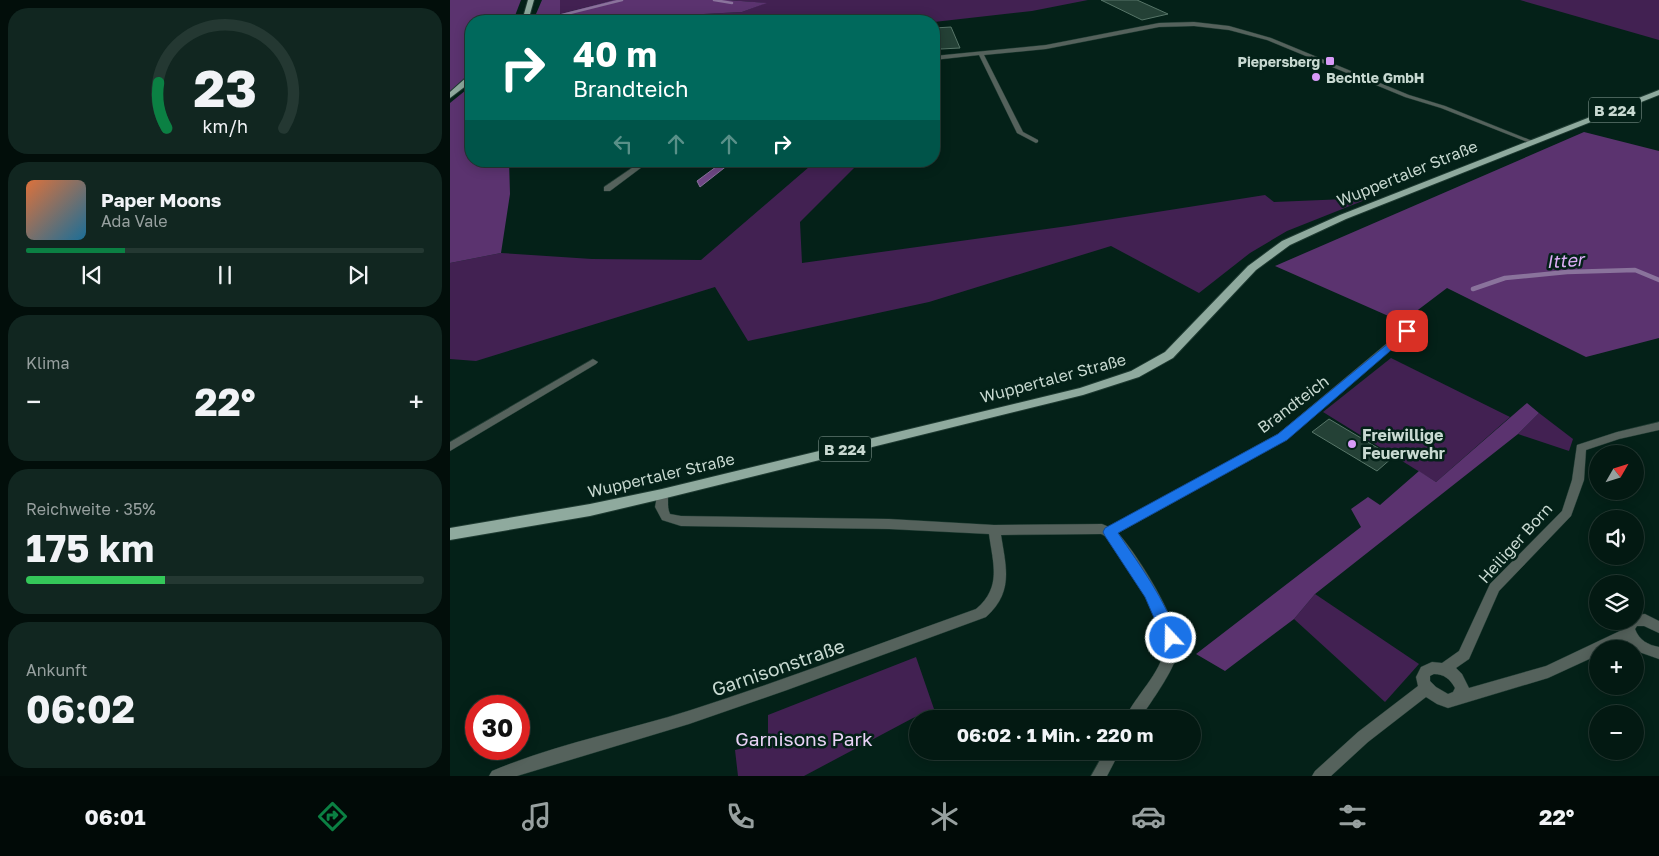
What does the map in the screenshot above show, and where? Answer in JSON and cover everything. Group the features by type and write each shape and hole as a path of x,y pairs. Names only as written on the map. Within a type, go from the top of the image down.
{"main road":[{"path":"527,15 531,0"},
{"path":"450,96 465,83"},
{"name":"Wuppertaler Straße","path":"450,534 590,510 662,494 1122,380 1150,368 1169,355 1252,268 1286,242 1343,217 1659,92"}],"street":[{"path":"940,57 1046,47 1146,26 1170,24 1213,26 1243,31 1270,39 1407,96 1443,107 1527,144"},
{"path":"981,54 1020,133 1036,141"},
{"path":"1407,96 1419,103 1527,144"},
{"path":"607,189 638,167"},
{"name":"Brandteich","path":"1110,532 1282,437 1407,331"},
{"path":"450,447 592,362"},
{"name":"Heiliger Born","path":"1426,688 1423,678 1427,670 1444,669 1464,655 1494,588 1567,513 1578,480 1581,448 1659,426"},
{"path":"662,494 661,507 666,517 681,521 889,524 994,530 1102,529 1110,532 1150,593 1165,620 1171,638 1166,663 1137,710"},
{"name":"Garnisonstraße","path":"497,776 525,770 689,717 907,642 982,613 994,601 1001,584 994,530"},
{"path":"1644,620 1659,627"},
{"path":"1320,776 1363,737 1426,688 1442,700 1448,701 1513,684 1548,672 1623,630"},
{"path":"1634,630 1644,649 1659,653"},
{"path":"1444,669 1456,676 1460,682 1461,693 1459,698"},
{"path":"1099,776 1108,760"}],"green space":[{"path":"560,0 613,0 560,14"},
{"path":"728,0 1088,0 1032,11 940,21 940,15 700,15 742,12 765,3"},
{"path":"1520,0 1659,0 1659,40"},
{"path":"809,167 855,167 800,222 802,263 1068,226 1265,195 1274,202 1370,198 1287,231 1250,253 1199,293 1111,246 929,302 748,341 715,287 476,361 450,359 450,263 501,253 592,259 701,260"},
{"path":"1391,358 1510,417 1436,482 1323,412"},
{"path":"1539,413 1573,439 1569,451 1518,434"},
{"path":"1315,594 1419,664 1385,702 1294,619"},
{"name":"Garnisons Park","path":"916,657 934,709 909,710 909,720 804,776 738,776 735,750 768,742 768,715"}],"shaded area":[{"path":"450,0 521,0 515,15 465,15 465,78 450,92"},
{"path":"542,0 560,0 560,14 613,0 728,0 767,3 742,12 700,15 536,15"},
{"path":"465,91 465,167 509,167 510,194 501,253 450,263 450,103"},
{"path":"1584,132 1659,151 1659,338 1586,357 1447,288 1402,322 1275,266"},
{"path":"716,167 725,167 700,187 697,181"},
{"path":"1527,403 1539,413 1518,434 1315,594 1294,619 1225,671 1196,654 1361,527 1351,509 1368,497 1380,505 1419,471 1436,482"}],"building":[{"path":"1101,0 1137,0 1168,14 1142,20"},
{"path":"951,27 960,48 941,49 940,28"},
{"name":"Freiwillige Feuerwehr","path":"1329,419 1393,457 1377,471 1312,432"}],"waterway":[{"path":"562,15 622,0"},
{"path":"714,0 732,3"},
{"name":"Itter","path":"1473,289 1505,278 1567,272 1635,270 1659,280"}],"place":[{"name":"Piepersberg","path":"1330,61"},
{"name":"Bechtle GmbH","path":"1316,77"},
{"name":"Freiwillige Feuerwehr","path":"1352,444"}],"route":[{"path":"1171,638 1165,620 1150,593 1110,532 1282,437 1407,331"}]}
